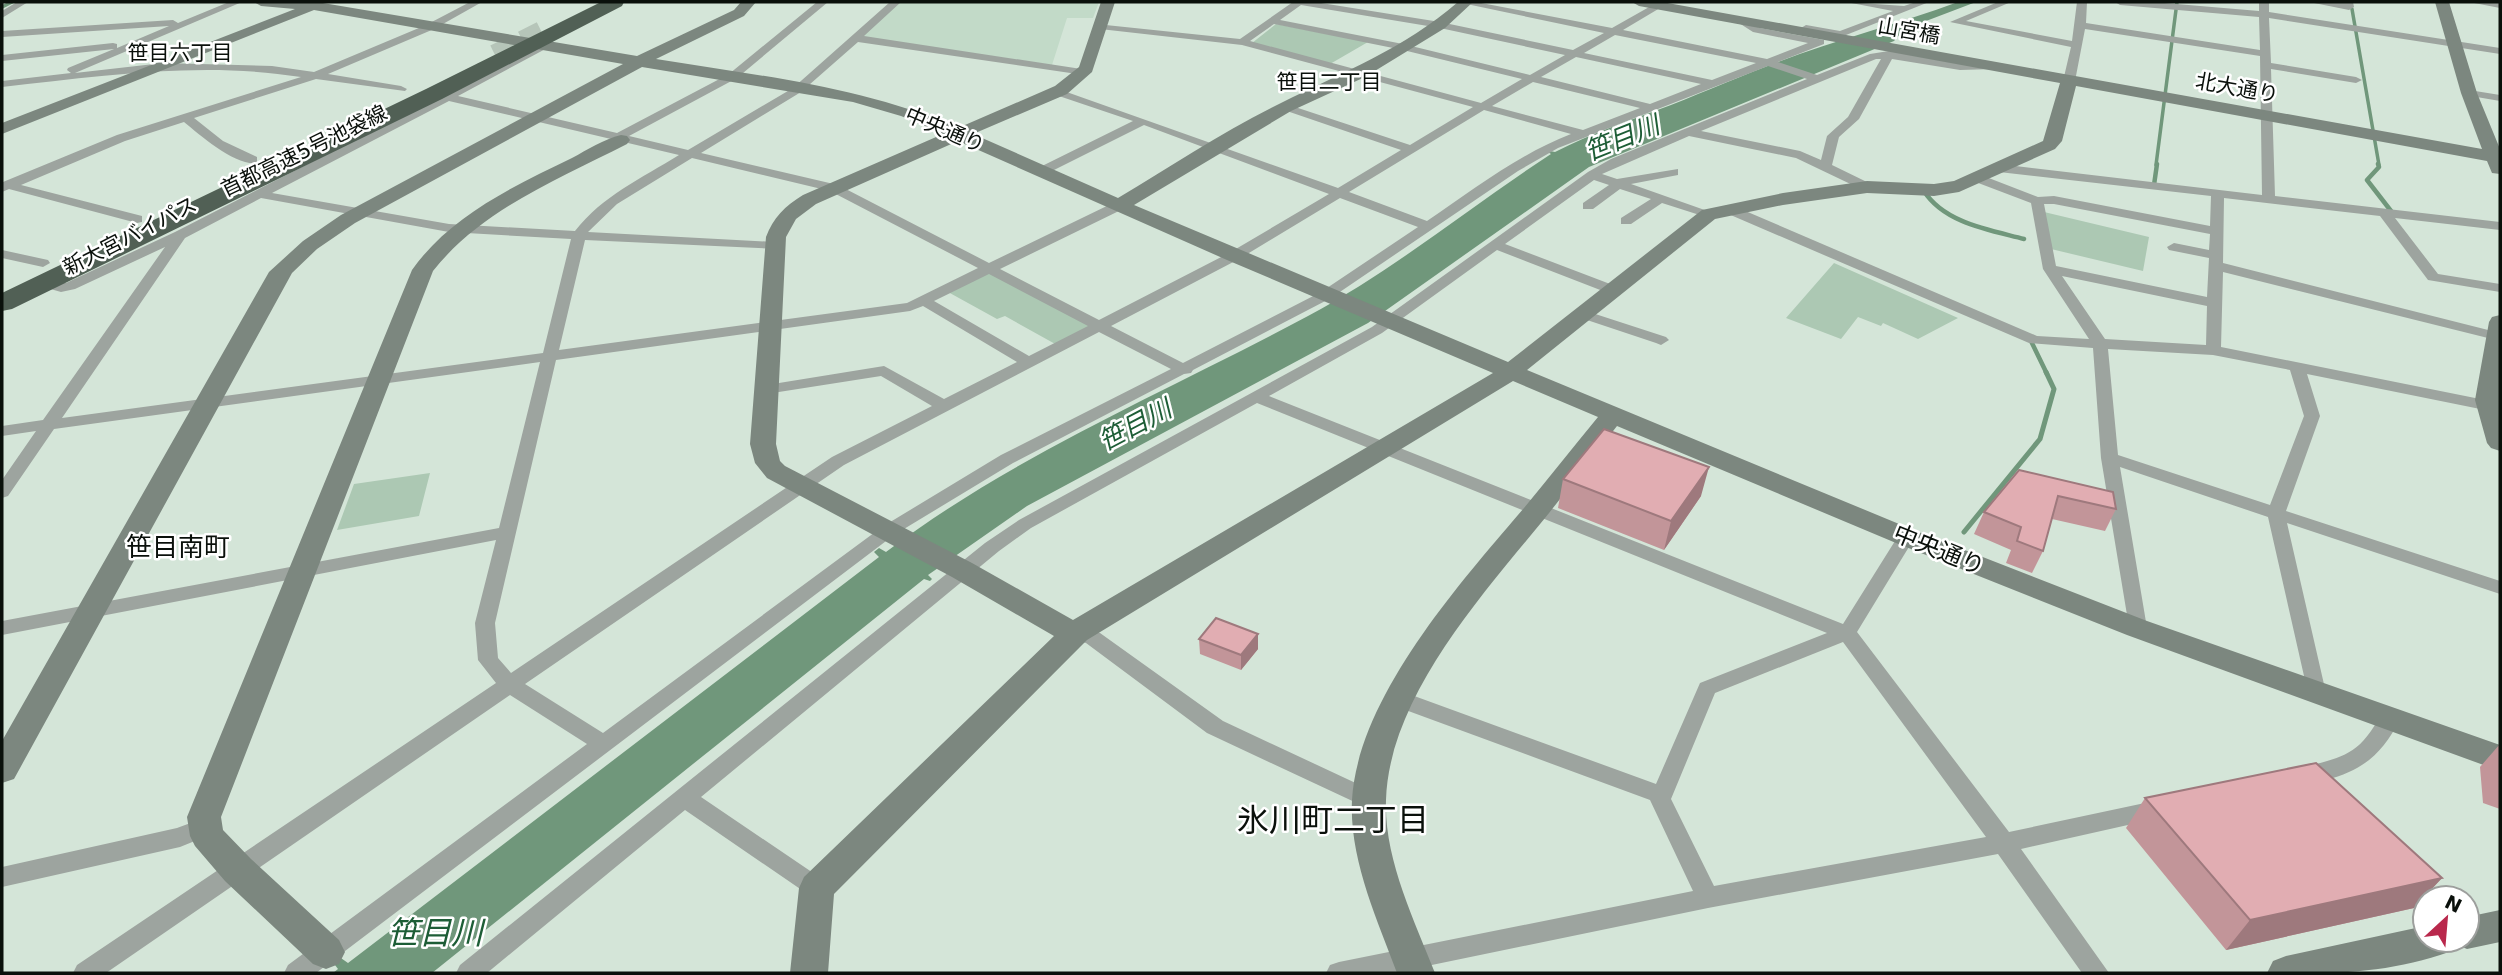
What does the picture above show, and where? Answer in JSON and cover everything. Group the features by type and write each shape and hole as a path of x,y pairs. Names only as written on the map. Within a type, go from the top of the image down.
{"highway":[{"path":"137,219 180,195 504,40 577,2"},
{"path":"541,38 589,2"},
{"name":"首都高速5号池袋線","path":"2,285 475,60 589,2"},
{"path":"2,300 44,273 237,190 442,96 597,2"},
{"name":"首都高速5号池袋線","path":"2,300 604,2"},
{"path":"541,38 615,2"},
{"name":"新大宮バイパス","path":"2,285 44,273 137,219 482,60 2,300"}],"street":[{"path":"2,15 23,2"},
{"path":"52,78 237,2"},
{"path":"261,2 320,4 504,40 541,38"},
{"path":"4,186 121,138 317,75 429,27 477,2"},
{"path":"2,770 277,277 312,243 362,211 640,61 739,13 749,2"},
{"path":"326,952 238,870 208,836 204,817 423,270 438,249 492,208 733,76 823,2"},
{"path":"602,743 510,685 488,660 485,623 579,235 592,218 612,201 801,87 896,2"},
{"path":"1108,2 1084,72 1057,92 811,198 786,217 778,230 775,246 765,389 764,453 776,472 959,568 1063,628 1093,638 1215,727 1369,799"},
{"path":"1242,42 1299,2 1440,25 1710,83"},
{"path":"2,431 910,307 1118,206 1285,107 1359,74 1440,25 1464,2 1769,62 1816,79"},
{"path":"1639,2 1663,4 1743,21 1765,21 1841,34 1924,2"},
{"path":"1851,2 1904,9"},
{"path":"2006,2 1955,22 2077,44"},
{"path":"809,973 817,888 1076,633 1509,372 1709,214 1783,199 1867,187 1934,190 1959,186 2053,141 2081,25 2082,2"},
{"path":"2120,2 2264,15 2500,51"},
{"path":"2264,2 2269,199"},
{"path":"2314,2 2349,7 2348,2"},
{"path":"2442,2 2469,93 2499,163"},
{"path":"2474,2 2500,5"},
{"path":"2,129 320,4"},
{"path":"86,973 838,461 1234,257 1481,107 1663,4"},
{"path":"1272,21 1403,47 1650,107"},
{"path":"297,973 602,743 891,532 1007,459 1328,296 1514,168 1554,145 1820,42 1757,30 1743,21"},
{"name":"山宮橋","path":"1743,21 1965,62"},
{"path":"2,34 187,22"},
{"path":"2081,25 2266,59 2356,80"},
{"path":"1100,26 1242,42 1581,133"},
{"name":"中央通り","path":"541,38 640,61 801,87 882,104 961,135 1234,257 1906,537 2137,628 2500,758"},
{"path":"855,38 1084,72"},
{"path":"2,58 134,44"},
{"path":"469,973 959,568 1025,524 1257,397 1388,321 1592,175 1615,162 1874,56 1889,54 1964,68 1990,67"},
{"path":"1825,167 1833,136 1853,119 1889,54"},
{"name":"北大通り","path":"1965,62 2268,117 2499,163"},
{"path":"2,84 163,66 272,69 401,89"},
{"path":"1057,92 1429,226"},
{"path":"2469,93 2500,99"},
{"path":"2,254 44,273 61,288 70,286 180,235 442,96 834,188 1185,370"},
{"path":"1285,107 1410,149"},
{"path":"185,117 219,144 253,160"},
{"path":"1040,172 1143,121"},
{"path":"1688,132 1800,155 1867,187"},
{"path":"2000,168 2500,226"},
{"path":"1588,206 1619,184 1674,172"},
{"path":"1592,175 1709,214"},
{"path":"1977,178 2037,201 2054,200 2217,231"},
{"path":"4,186 137,219"},
{"path":"237,190 461,229 775,246"},
{"path":"2213,349 2218,193"},
{"path":"1626,221 1661,198"},
{"path":"2037,201 2050,270 2100,343 2110,458 2137,628"},
{"path":"1731,210 2034,340 2213,349 2494,406"},
{"path":"2384,212 2433,277 2500,288"},
{"path":"2,492 180,235"},
{"path":"1496,245 1613,290"},
{"path":"2174,247 2498,344 2494,406 2500,443"},
{"path":"2050,270 2216,303"},
{"path":"924,301 1028,362"},
{"path":"1583,314 1661,340"},
{"path":"2297,366 2312,416 2276,514 2316,692"},
{"path":"765,389 884,371 944,406"},
{"path":"1257,397 1847,633 2004,843 2096,973"},
{"path":"1414,966 1372,842 1369,799 1374,760 1384,729 1399,699 1474,584 1612,415"},
{"path":"2110,458 2500,588"},
{"path":"2,628 507,532"},
{"path":"1399,699 1658,794 1664,792 1707,688 1847,633 1906,537"},
{"path":"2286,781 2326,772 2351,763 2370,752 2382,736 2389,719"},
{"path":"1658,794 1708,898"},
{"path":"684,798 817,888"},
{"path":"1339,973 1414,966 1708,898 2004,843 2179,804"},
{"path":"2,877 180,837 204,827"},
{"path":"2481,930 2500,926"},
{"path":"2286,973 2411,946"}],"shaded area":[{"path":"900,2 1099,2 1093,18 1067,18 1052,65 863,35"},
{"path":"1276,24 1368,42 1330,64 1252,43"},
{"path":"2044,212 2149,237 2143,271 2051,249"},
{"path":"1834,263 1958,318 1918,339 1883,323 1881,326 1858,317 1841,339 1786,318"},
{"path":"990,272 1092,326 1057,345 1005,316 997,319 948,292"},
{"path":"430,473 419,516 337,530 354,484"}],"water":[{"name":"笹目川","path":"1958,2 1976,2 1905,29 1894,41 1589,167 1368,323 1027,506 928,575 932,579 930,581 924,579 432,973 333,973 338,969 332,961 338,956 348,963 879,557 874,552 879,548 886,552 987,484 1039,454 1340,298 1401,259 1551,154 1548,152 1555,152 1800,54"}],"building":[{"path":"1604,429 1709,467 1671,521 1563,479"},
{"path":"2019,470 2113,492 2116,509 2058,496 2043,551 2017,541 2021,527 1984,512"},
{"path":"1216,618 1258,634 1241,655 1199,639"},
{"path":"2316,763 2442,878 2250,920 2145,798"}],"waterway":[{"path":"2,7 12,2"},
{"path":"2156,165 2177,2"},
{"path":"2352,9 2379,165"},
{"path":"2154,185 2157,164"},
{"path":"2378,164 2379,167 2367,180 2391,211"},
{"path":"1924,191 1943,211 1955,218 2024,239"},
{"path":"2031,341 2047,374"},
{"path":"1964,532 2040,439 2054,389 2046,372"}],"tunnel":[{"path":"495,55 543,31"}],"district":[{"name":"笹目六丁目","path":"180,53"},
{"name":"笹目二丁目","path":"1329,82"},
{"name":"笹目南町","path":"178,547"},
{"name":"氷川町二丁目","path":"1333,820"}]}
